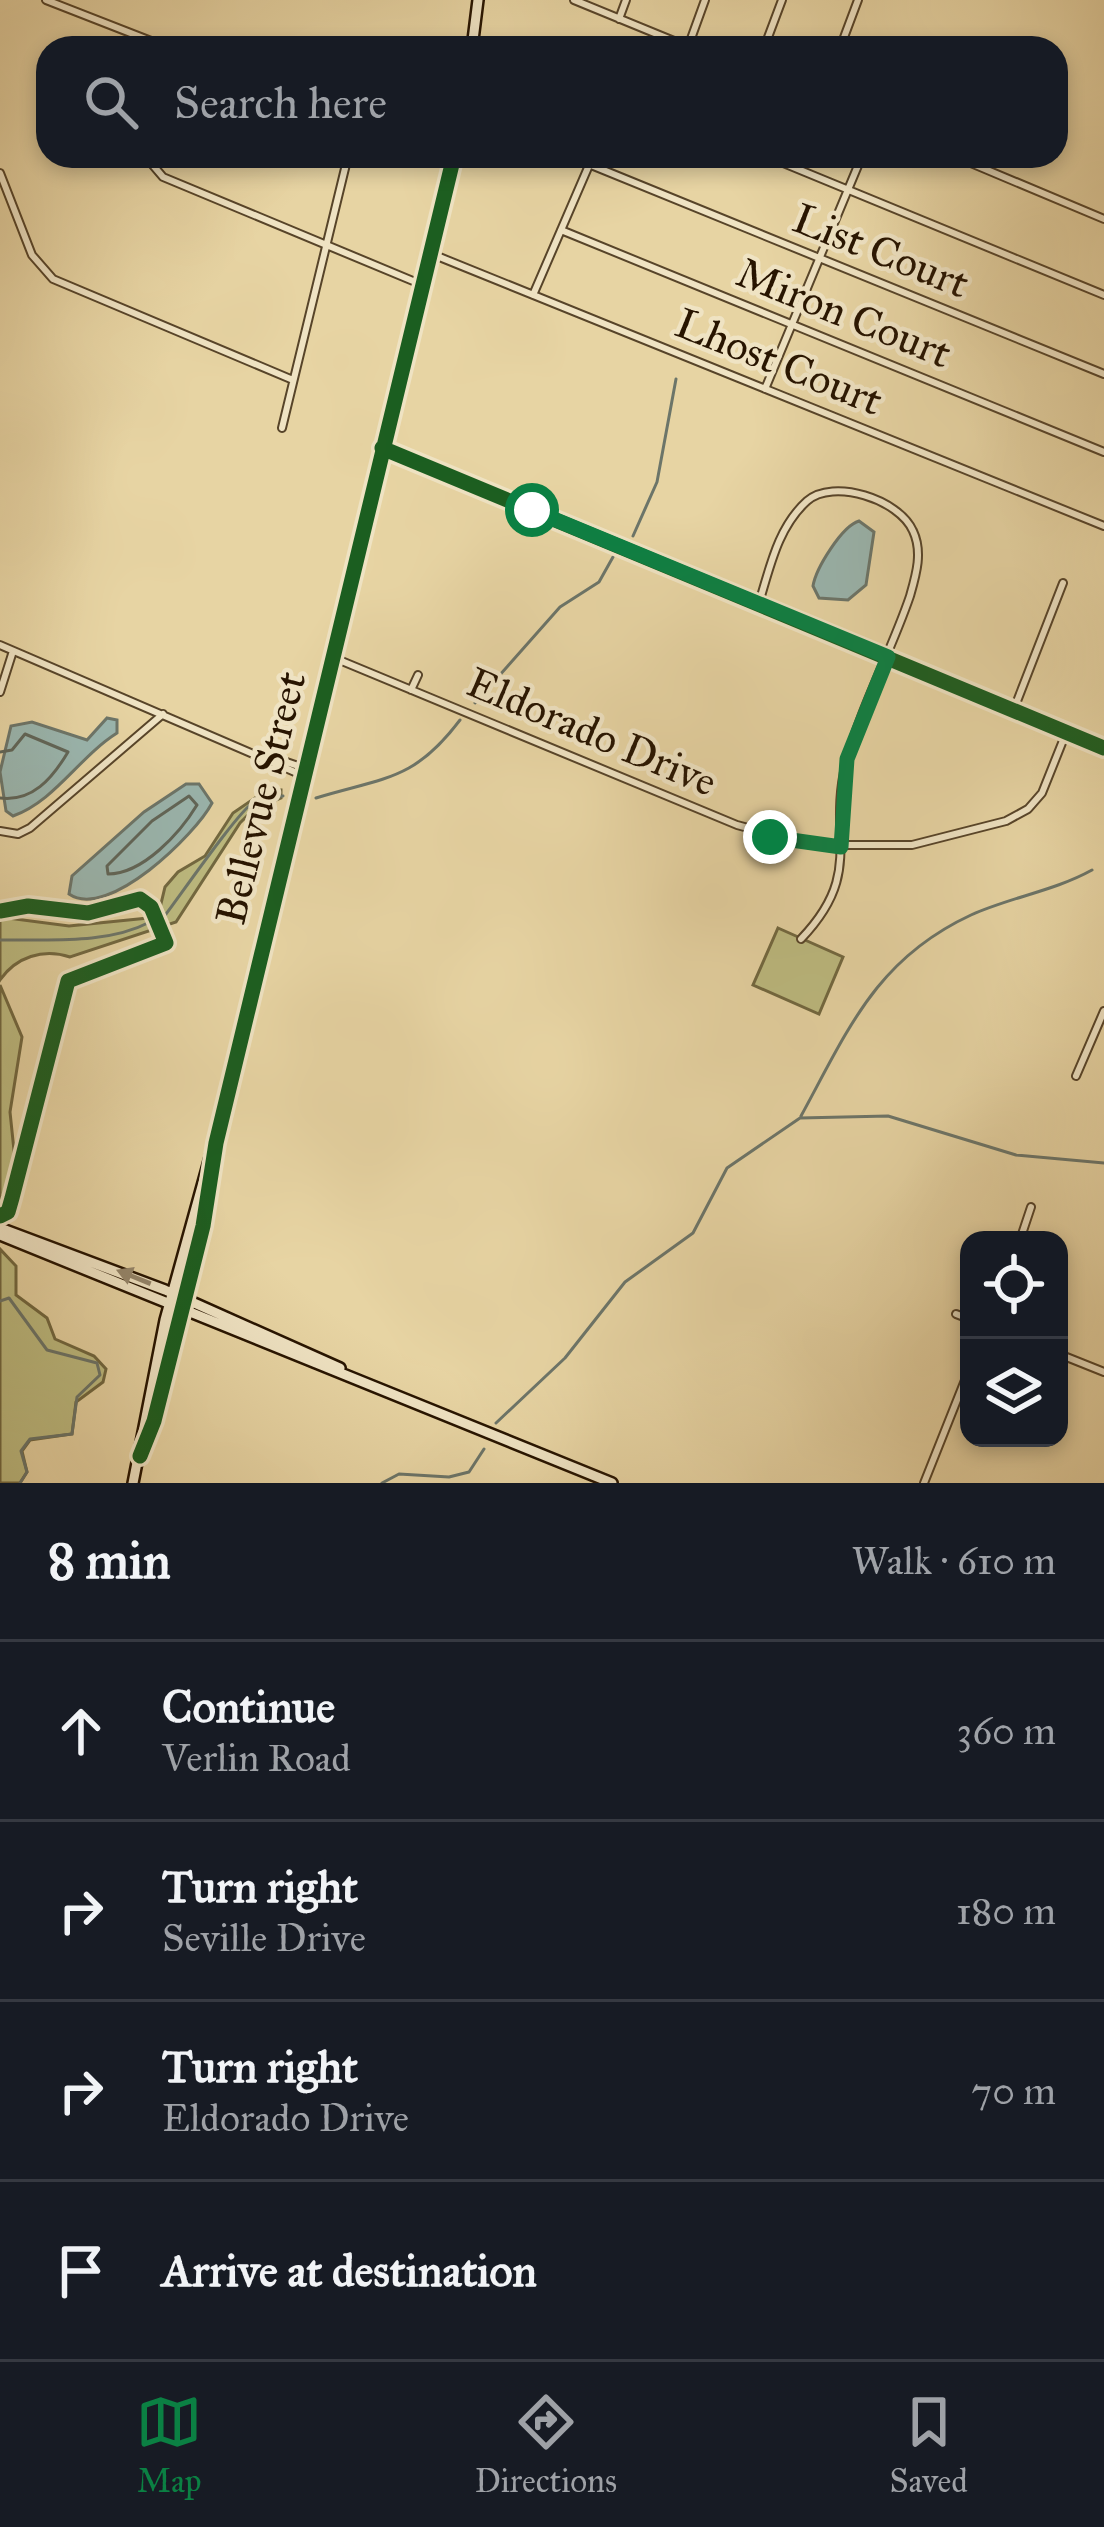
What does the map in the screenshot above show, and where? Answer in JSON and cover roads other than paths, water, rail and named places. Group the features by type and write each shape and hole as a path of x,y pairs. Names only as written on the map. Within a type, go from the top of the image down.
{"street":[{"path":"46,0 138,36"},
{"path":"474,36 478,0"},
{"path":"574,0 662,36"},
{"path":"619,19 626,0"},
{"path":"693,36 705,0"},
{"path":"768,36 782,0"},
{"path":"844,36 858,0"},
{"path":"155,168 163,177 425,286"},
{"path":"282,428 345,168"},
{"name":"Bellevue Street","path":"133,1483 209,1200 216,1143 451,168"},
{"path":"533,295 588,168"},
{"name":"List Court","path":"610,168 1104,374"},
{"path":"795,168 1104,295"},
{"path":"764,388 857,168"},
{"path":"983,168 1104,219"},
{"path":"0,173 32,255 53,279 293,380"},
{"name":"Miron Court","path":"561,230 1104,452"},
{"name":"Lhost Court","path":"432,254 1104,526"},
{"path":"382,448 1104,748"},
{"path":"759,603 780,536 794,514 811,497 834,488 903,515 917,542 917,568 847,759 834,898 802,938"},
{"path":"1014,710 1063,583"},
{"path":"0,645 251,749 271,764 305,772"},
{"path":"0,692 13,651"},
{"name":"Eldorado Drive","path":"332,657 770,837 841,847 912,845 1006,821 1028,809 1042,793 1067,732"},
{"path":"411,690 418,675"},
{"path":"0,831 18,833 30,828 163,714"},
{"path":"1076,1076 1104,1011"},
{"name":"Bellevue Street","path":"140,1456 169,1308 199,1187 216,1143"},
{"path":"1023,1231 1031,1208"},
{"path":"0,1232 173,1293 611,1483"},
{"path":"0,1232 181,1313 356,1376"},
{"path":"956,1314 960,1316"},
{"path":"1068,1358 1104,1372"},
{"path":"924,1483 960,1393"}],"water":[{"path":"859,521 874,532 866,585 848,600 819,598 813,586 819,569 838,539"},
{"path":"107,718 117,720 117,733 42,800 13,816 6,811 0,772 11,726 32,722 87,740"},
{"path":"186,784 199,784 212,803 170,853 106,896 86,899 69,894 72,876 144,812"}],"waterway":[{"path":"633,536 657,482 676,379"},
{"path":"475,703 560,607 599,582 613,557"},
{"path":"316,798 412,766 460,720"},
{"path":"163,918 246,808 260,799 283,796"},
{"path":"801,1116 850,1026 911,953 971,915 1092,870"},
{"path":"0,940 96,938 150,922"},
{"path":"496,1423 565,1358 625,1282 693,1233 727,1168 800,1118 888,1116 1016,1155 1104,1163"},
{"path":"0,1301 9,1298 47,1350 97,1363 100,1375 77,1397 72,1434 30,1439 21,1451 27,1472 20,1483"},
{"path":"382,1483 399,1474 449,1477 469,1472 484,1449"}]}
